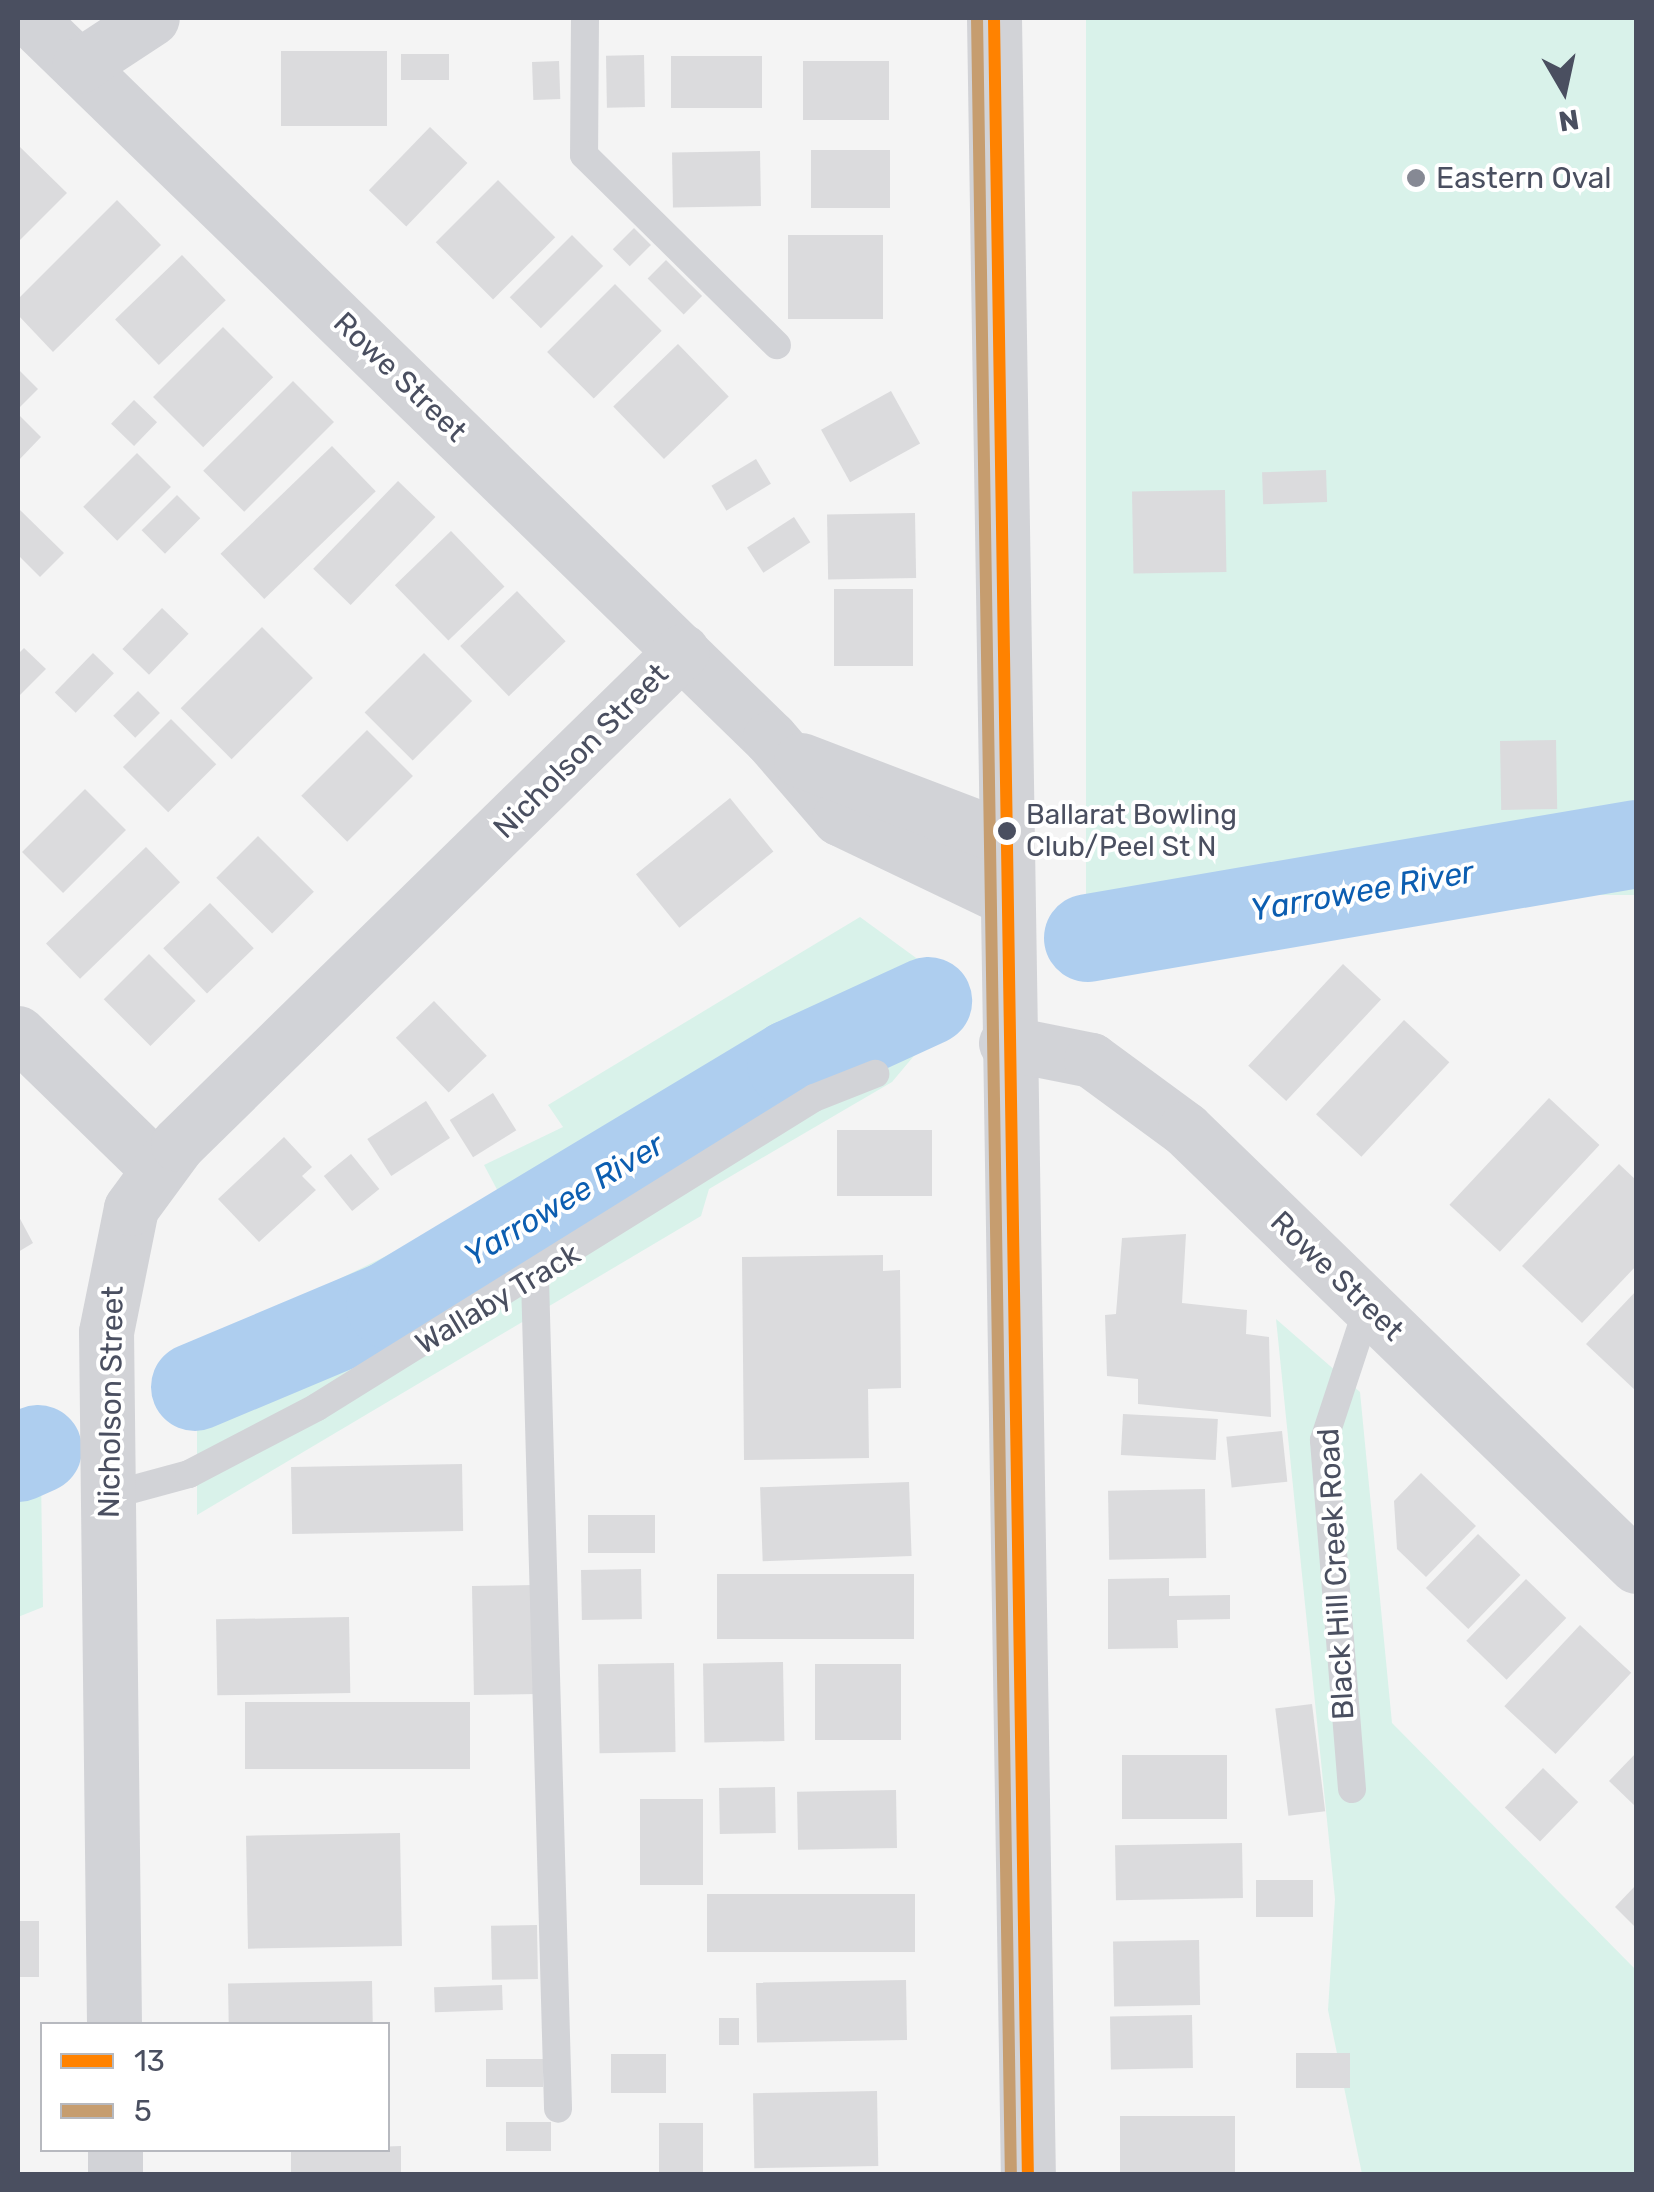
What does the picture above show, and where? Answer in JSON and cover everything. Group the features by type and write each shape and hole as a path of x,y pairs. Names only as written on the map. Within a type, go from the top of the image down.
{"street":[{"name":"Rowe Street","path":"29,18 682,651 862,836 1004,914"},
{"path":"79,66 152,18"},
{"path":"994,18 1004,914 1028,2174"},
{"name":"Nicholson Street","path":"114,2022 105,1385 114,1263 156,1167 682,651"},
{"name":"Rowe Street","path":"770,738 849,784 1003,837"},
{"name":"Rowe Street","path":"1006,1022 1112,1072 1186,1129 1636,1566"},
{"path":"18,1033 156,1167"}],"lane":[{"path":"585,18 584,154 777,345"},
{"name":"Wallaby Track","path":"108,1481 189,1474 535,1280 814,1098 875,1074"},
{"path":"535,1280 558,2109"},
{"name":"Black Hill Creek Road","path":"1352,1788 1324,1440 1368,1306"}],"green space":[{"path":"1086,18 1636,18 1636,895 1086,895"},
{"path":"860,917 923,963 944,1020 892,1082 709,1189 701,1216 197,1515 197,1349 502,1199 484,1165 563,1127 548,1105"},
{"path":"1276,1319 1360,1392 1392,1723 1636,1970 1636,2174 1362,2174 1328,2010 1335,1899"},
{"path":"40,1414 43,1607 18,1617 18,1422"}],"building":[{"path":"281,51 387,51 387,126 281,126"},
{"path":"401,54 449,54 449,80 401,80"},
{"path":"644,55 645,107 607,108 606,56"},
{"path":"671,56 762,56 762,108 671,108"},
{"path":"559,61 560,99 533,100 532,62"},
{"path":"803,61 889,61 889,120 803,120"},
{"path":"430,127 467,163 406,226 369,190"},
{"path":"18,149 67,193 18,242"},
{"path":"811,150 890,150 890,208 811,208"},
{"path":"760,151 761,206 673,208 672,153"},
{"path":"498,180 555,237 493,300 436,242"},
{"path":"117,200 161,245 53,352 18,315 18,299"},
{"path":"634,228 651,245 630,266 613,249"},
{"path":"572,235 603,266 541,328 510,297"},
{"path":"788,235 883,235 883,319 788,319"},
{"path":"182,255 226,300 159,365 115,320"},
{"path":"666,260 702,296 684,314 648,278"},
{"path":"615,284 662,331 594,399 547,352"},
{"path":"223,327 273,377 203,447 153,397"},
{"path":"678,344 729,397 664,459 613,407"},
{"path":"18,369 38,389 18,409"},
{"path":"293,381 334,422 244,512 203,471"},
{"path":"891,391 920,443 850,482 821,430"},
{"path":"134,400 157,422 134,446 111,424"},
{"path":"18,414 41,437 18,461"},
{"path":"332,446 376,491 264,599 221,554"},
{"path":"137,453 171,487 117,541 83,507"},
{"path":"756,459 771,484 726,511 711,486"},
{"path":"1326,470 1327,502 1263,504 1262,472"},
{"path":"398,481 435,517 351,605 313,569"},
{"path":"1225,490 1226,572 1133,574 1132,492"},
{"path":"177,495 200,518 165,554 142,530"},
{"path":"20,510 64,553 40,577 18,555"},
{"path":"915,513 916,578 828,580 827,515"},
{"path":"794,517 810,542 763,573 747,547"},
{"path":"451,531 504,586 448,641 395,585"},
{"path":"834,589 913,589 913,666 834,666"},
{"path":"517,591 566,641 509,696 460,646"},
{"path":"162,608 189,634 149,675 122,649"},
{"path":"262,627 313,678 232,759 181,708"},
{"path":"24,648 46,669 18,697 18,654"},
{"path":"93,653 114,673 76,713 55,693"},
{"path":"424,653 472,701 413,760 365,712"},
{"path":"138,691 160,713 135,738 113,716"},
{"path":"171,719 216,764 168,812 123,767"},
{"path":"367,730 413,776 347,842 301,796"},
{"path":"1556,740 1557,809 1501,810 1500,741"},
{"path":"85,789 126,830 63,893 22,852"},
{"path":"730,798 773,852 679,928 636,874"},
{"path":"258,836 314,892 272,934 216,878"},
{"path":"146,847 180,882 80,979 46,944"},
{"path":"210,903 254,948 207,993 163,948"},
{"path":"149,954 196,1001 150,1046 104,999"},
{"path":"1343,964 1381,999 1286,1101 1248,1066"},
{"path":"434,1001 487,1056 449,1092 396,1038"},
{"path":"1404,1020 1449,1062 1361,1157 1316,1114"},
{"path":"493,1093 516,1130 473,1157 450,1120"},
{"path":"1549,1098 1599,1145 1500,1252 1449,1205"},
{"path":"426,1101 450,1138 391,1176 367,1139"},
{"path":"837,1130 932,1130 932,1196 837,1196"},
{"path":"284,1137 312,1167 302,1176 316,1190 259,1242 218,1199"},
{"path":"351,1154 379,1189 352,1211 324,1176"},
{"path":"1619,1164 1636,1180 1636,1266 1582,1323 1522,1266"},
{"path":"18,1215 33,1243 18,1252"},
{"path":"1186,1234 1182,1303 1247,1310 1246,1334 1269,1337 1271,1417 1138,1404 1138,1379 1107,1376 1105,1315 1116,1314 1122,1238"},
{"path":"883,1255 883,1271 900,1270 901,1388 868,1389 869,1458 744,1460 742,1257"},
{"path":"1636,1291 1636,1391 1586,1344"},
{"path":"1123,1414 1218,1419 1216,1460 1121,1455"},
{"path":"1282,1431 1287,1482 1232,1488 1226,1437"},
{"path":"462,1464 463,1531 292,1534 291,1467"},
{"path":"1421,1473 1476,1526 1426,1577 1397,1549 1394,1501"},
{"path":"909,1482 912,1556 763,1561 760,1487"},
{"path":"1205,1489 1206,1558 1109,1560 1108,1491"},
{"path":"588,1515 655,1515 655,1553 588,1553"},
{"path":"1478,1534 1520,1575 1468,1629 1426,1588"},
{"path":"641,1569 642,1619 582,1620 581,1570"},
{"path":"717,1574 914,1574 914,1639 717,1639"},
{"path":"1169,1578 1169,1596 1230,1595 1230,1619 1177,1620 1178,1648 1108,1649 1108,1579"},
{"path":"1526,1579 1566,1618 1507,1680 1466,1641"},
{"path":"534,1585 536,1694 474,1695 472,1586"},
{"path":"349,1617 350,1693 217,1695 216,1619"},
{"path":"1580,1625 1631,1673 1555,1754 1504,1706"},
{"path":"783,1662 784,1741 704,1742 703,1663"},
{"path":"674,1663 676,1752 600,1753 598,1664"},
{"path":"815,1664 901,1664 901,1740 815,1740"},
{"path":"245,1702 470,1702 470,1769 245,1769"},
{"path":"1312,1704 1325,1811 1288,1816 1275,1709"},
{"path":"1636,1753 1636,1807 1609,1781"},
{"path":"1122,1755 1227,1755 1227,1819 1122,1819"},
{"path":"1543,1768 1578,1802 1540,1842 1505,1808"},
{"path":"775,1787 776,1833 720,1834 719,1788"},
{"path":"896,1790 897,1848 798,1850 797,1792"},
{"path":"640,1799 703,1799 703,1885 640,1885"},
{"path":"400,1833 402,1946 248,1949 246,1836"},
{"path":"1242,1843 1243,1898 1116,1900 1115,1845"},
{"path":"1256,1880 1313,1880 1313,1917 1256,1917"},
{"path":"1636,1885 1636,1928 1615,1907"},
{"path":"707,1894 915,1894 915,1952 707,1952"},
{"path":"18,1921 39,1921 39,1977 18,1977"},
{"path":"537,1925 538,1979 492,1980 491,1926"},
{"path":"1199,1940 1200,2005 1114,2006 1113,1942"},
{"path":"906,1980 907,2040 757,2043 756,1983"},
{"path":"372,1981 373,2022 229,2022 228,1984"},
{"path":"502,1985 503,2010 435,2012 434,1987"},
{"path":"1192,2015 1193,2068 1111,2069 1110,2016"},
{"path":"719,2018 739,2018 739,2045 719,2045"},
{"path":"1296,2053 1350,2053 1350,2088 1296,2088"},
{"path":"611,2054 666,2054 666,2093 611,2093"},
{"path":"486,2059 543,2059 543,2087 486,2087"},
{"path":"877,2091 878,2166 754,2168 753,2093"},
{"path":"1120,2116 1235,2116 1235,2174 1120,2174"},
{"path":"506,2122 551,2122 551,2151 506,2151"},
{"path":"659,2123 703,2123 703,2174 659,2174"},
{"path":"390,2146 401,2146 401,2174 291,2174 291,2152 390,2152"}],"waterway":[{"name":"Yarrowee River","path":"1088,938 1636,844"},
{"name":"Yarrowee River","path":"195,1387 390,1305 791,1064 928,1001"},
{"name":"Yarrowee River","path":"18,1458 38,1449"}],"transit line":[{"name":"5","path":"977,18 1011,2174"},
{"name":"13","path":"994,18 1028,2174"}],"place":[{"name":"Eastern Oval","path":"1416,178"},
{"name":"Ballarat Bowling Club/Peel St N","path":"1007,831"}]}
